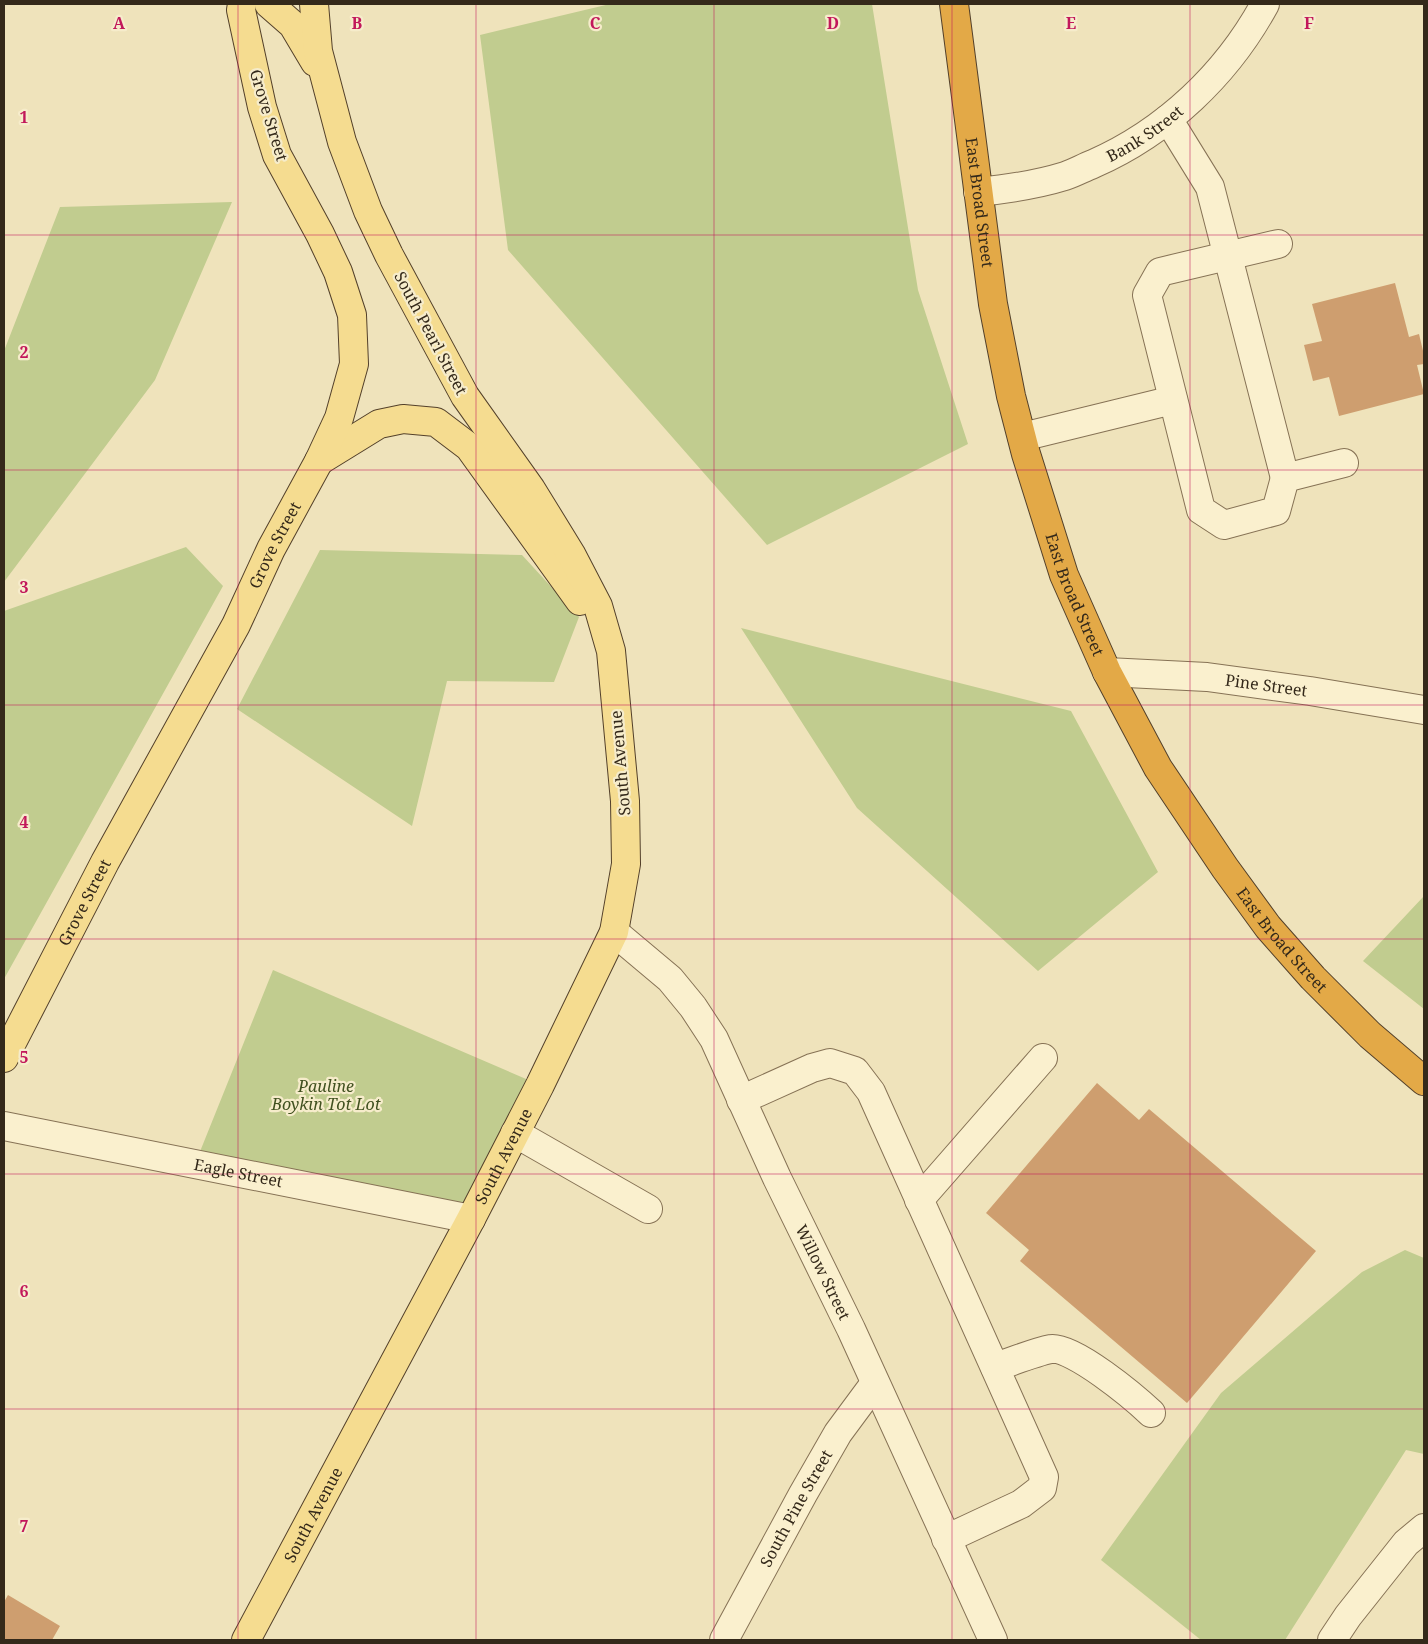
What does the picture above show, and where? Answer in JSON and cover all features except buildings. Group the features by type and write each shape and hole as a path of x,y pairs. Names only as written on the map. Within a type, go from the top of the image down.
{"highway":[{"name":"East Broad Street","path":"954,4 992,304 1011,396 1064,575 1108,672 1158,768 1224,868 1268,927 1313,978 1364,1028 1424,1081"}],"main road":[{"name":"Grove Street","path":"4,1058 105,862 236,625 271,549 319,461 339,418 354,364 352,315 338,272 278,155 262,107 241,10 242,4"},
{"path":"269,4 293,24 325,78"},
{"name":"South Pearl Street","path":"314,4 318,51 325,78 342,142 368,211 389,255 465,396 531,489 571,554 598,606 606,636"},
{"path":"319,461 379,424 403,419 436,422 469,448 606,636"},
{"name":"South Avenue","path":"246,1640 472,1219 614,932 626,864 625,801 611,651 606,636"}],"street":[{"name":"Bank Street","path":"978,192 1018,188 1066,176 1119,152 1156,129 1194,98 1226,62 1253,25 1265,4"},
{"path":"1168,119 1210,187 1228,256 1285,478 1276,511 1224,524 1201,510 1147,295 1160,272 1228,256 1278,244"},
{"path":"1022,437 1173,400"},
{"path":"1285,478 1344,463"},
{"name":"Pine Street","path":"1108,672 1207,677 1310,691 1424,710"},
{"name":"Willow Street","path":"614,932 670,979 693,1007 714,1039 993,1640"},
{"path":"919,1200 1043,1058"},
{"path":"741,1100 812,1068 830,1063 855,1072 871,1092 1044,1476 1042,1488 1021,1504 946,1539"},
{"name":"Eagle Street","path":"4,1126 472,1219"},
{"path":"515,1133 648,1209"},
{"path":"995,1368 1052,1349 1075,1356 1123,1388 1151,1413"},
{"name":"South Pine Street","path":"724,1640 838,1433 875,1383"},
{"path":"1332,1640 1348,1616 1406,1543 1424,1528"}],"green space":[{"path":"610,4 872,4 918,290 968,444 767,545 508,250 480,35"},
{"path":"232,202 155,380 4,582 4,351 60,207"},
{"path":"186,547 223,586 4,979 4,611"},
{"path":"320,550 522,555 579,617 554,682 447,681 412,826 237,709"},
{"path":"741,628 1071,711 1158,872 1038,971 857,808"},
{"path":"1424,896 1424,1009 1363,961"},
{"name":"Pauline Boykin Tot Lot","path":"273,970 540,1085 471,1219 195,1164"},
{"path":"1405,1250 1424,1258 1424,1454 1406,1450 1285,1640 1201,1640 1101,1560 1221,1393 1362,1272"}]}
